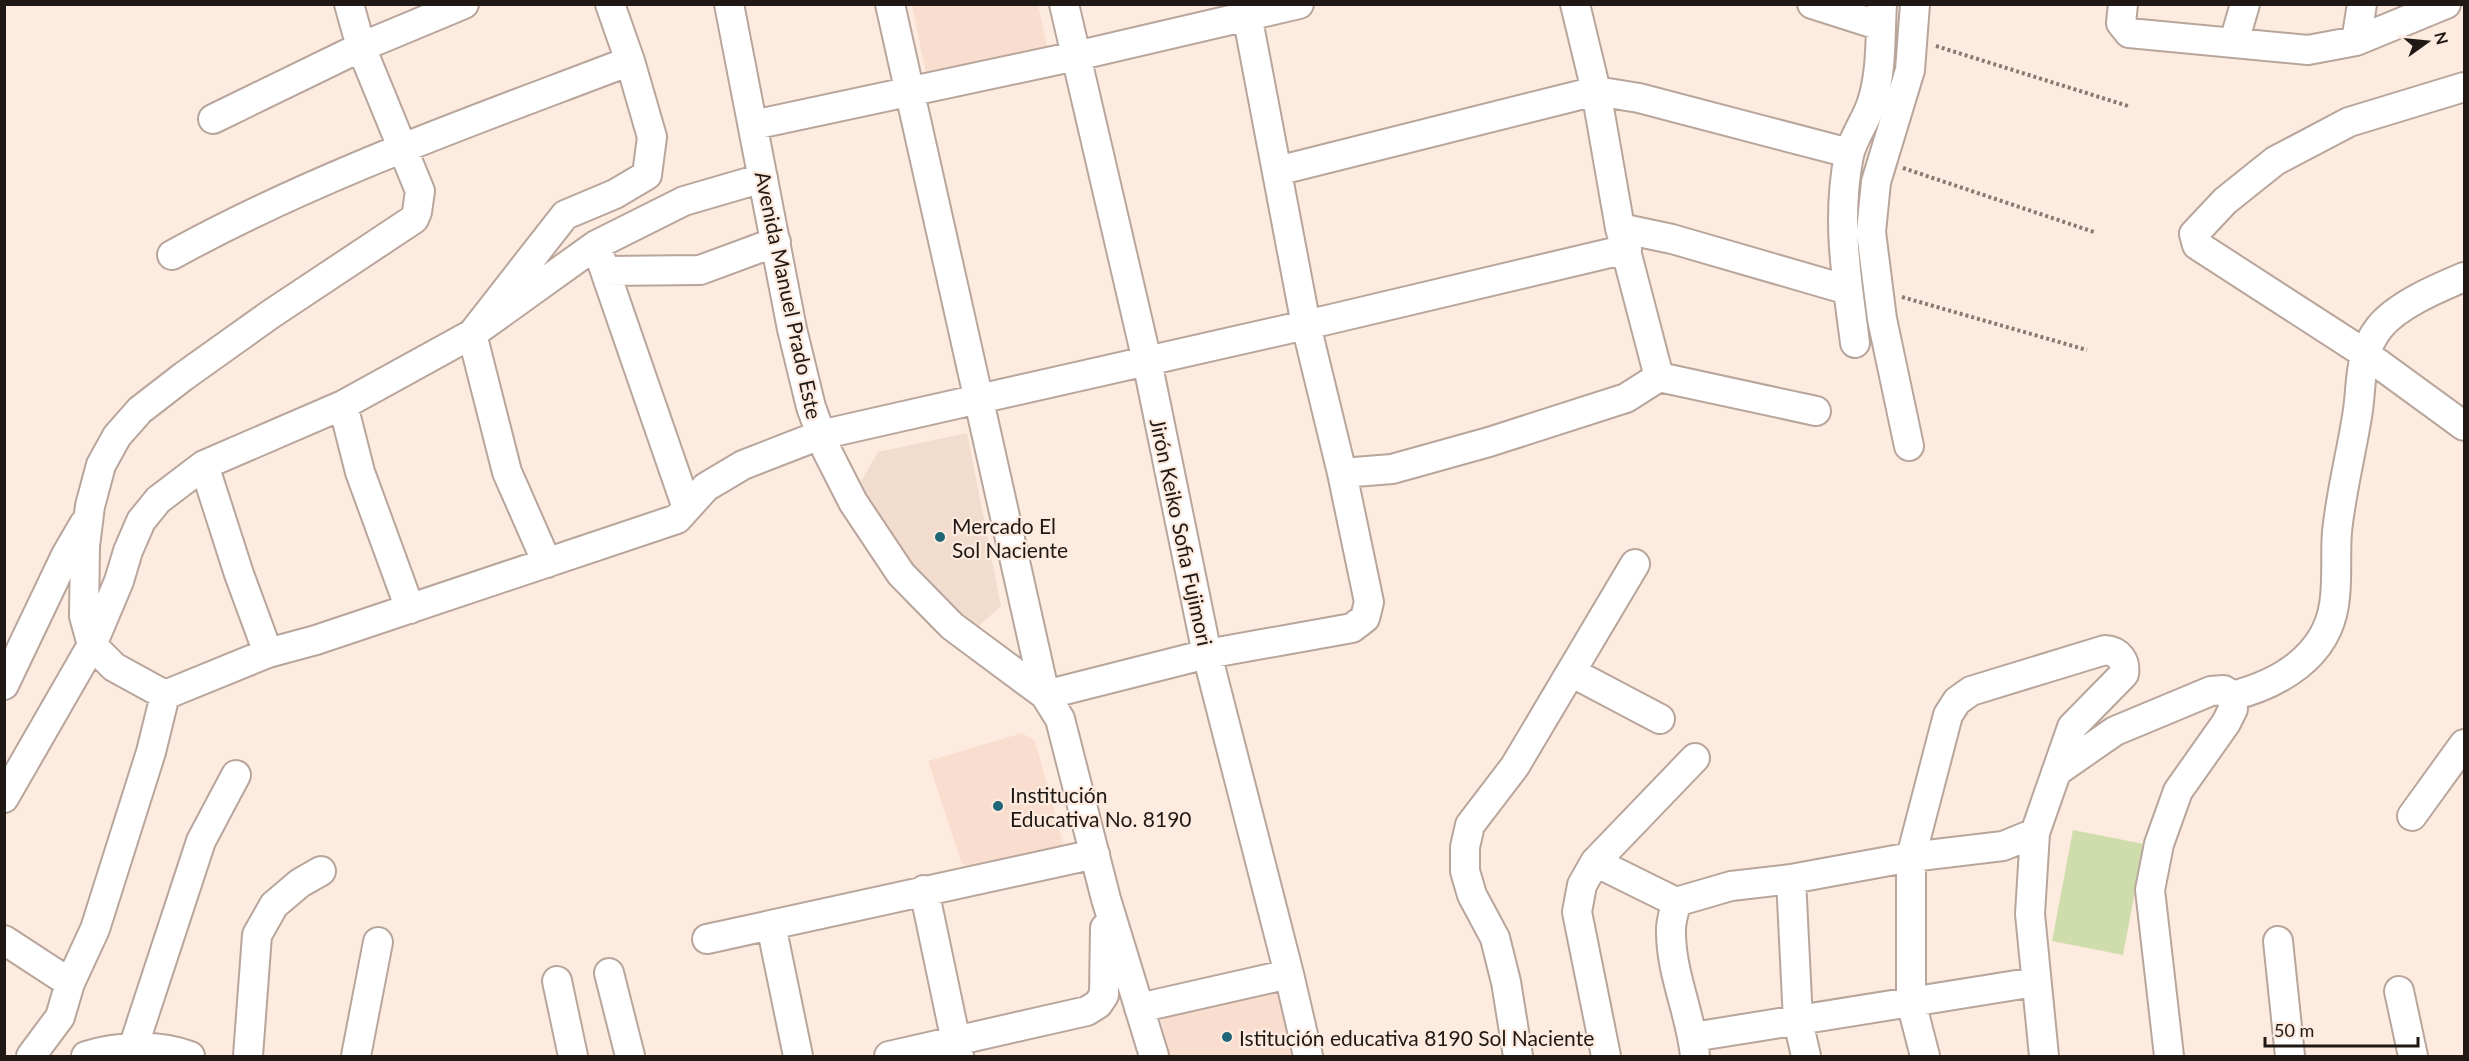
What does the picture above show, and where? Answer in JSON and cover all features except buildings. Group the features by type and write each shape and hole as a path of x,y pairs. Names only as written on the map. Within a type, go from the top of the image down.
{"street":[{"path":"165,695 114,667 92,645 84,616 85,546 89,515 101,465 117,436 140,410 271,314 414,219 420,191 361,47 349,4"},
{"path":"213,119 361,47 464,4"},
{"path":"472,334 565,215 615,194 647,175 652,137 630,61 610,4"},
{"name":"Avenida Manuel Prado Este","path":"729,4 795,339 820,435 853,502 901,574 952,626 1045,695 1060,719 1106,899 1154,1056"},
{"path":"890,4 1045,695 1207,654 1352,628 1365,618 1369,602 1342,473 1306,325 1246,11"},
{"name":"Jirón Keiko Sofia Fujimori","path":"1064,4 1146,361 1207,654 1308,1056"},
{"path":"753,125 1076,56 1246,11 1299,4"},
{"path":"1575,4 1596,91 1623,238 1659,377"},
{"path":"1812,4 1881,15 1878,67 1872,104 1849,153 1843,206 1842,250 1855,343"},
{"path":"1909,446 1882,319 1871,232 1876,182 1910,70 1915,4"},
{"path":"2123,4 2121,23 2129,33 2308,50 2356,42 2446,4"},
{"path":"2234,42 2245,4"},
{"path":"2356,42 2362,4"},
{"path":"172,255 224,226 402,149 630,61"},
{"path":"2464,87 2349,122 2275,161 2226,201 2194,234 2197,245 2364,353 2464,426"},
{"path":"1277,171 1596,91 1639,98 1849,153"},
{"path":"4,798 92,645 141,521 158,501 204,465 343,405 472,334 601,258 684,201 764,178"},
{"path":"165,695 268,653 316,640 677,519 706,487 743,465 820,435 1306,325 1623,238 1672,239 1848,290"},
{"path":"601,258 700,270 776,242"},
{"path":"601,258 687,508"},
{"path":"2056,772 2115,731 2211,691 2223,690 2232,696 2252,691 2293,670 2310,655 2329,624 2335,603 2337,531 2355,431 2364,353 2380,327 2391,316 2404,307 2464,277"},
{"path":"472,334 507,472 547,563"},
{"path":"1342,473 1392,469 1489,442 1626,398 1659,377 1816,411"},
{"path":"343,405 360,472 410,609"},
{"path":"204,465 238,574 268,653"},
{"path":"5,684 66,555 89,515"},
{"path":"1518,1056 1506,982 1495,938 1472,895 1465,872 1465,847 1470,825 1515,765 1635,564"},
{"path":"1925,1056 1911,1002 1911,857 1948,716 1957,701 1971,691 2105,650 2112,650 2122,659 2125,667 2124,674 2072,727 2036,833 2030,914 2044,1056"},
{"path":"1571,672 1660,719"},
{"path":"31,1056 60,1017 70,983 95,929 152,752 165,695"},
{"path":"2169,1056 2150,890 2159,844 2178,791 2226,723 2233,710 2232,696"},
{"path":"2412,816 2464,744"},
{"path":"1606,1056 1577,912 1582,885 1595,862 1695,758"},
{"path":"133,1048 201,841 236,775"},
{"path":"1595,862 1677,902 1731,886 1791,879 1911,857 2003,846 2036,833"},
{"path":"706,939 1095,854"},
{"path":"248,1056 257,935 274,905 300,883 321,871"},
{"path":"1791,879 1798,1021 1806,1056"},
{"path":"924,890 958,1049"},
{"path":"890,1056 958,1049 1087,1011 1098,1004 1104,995 1106,899"},
{"path":"1677,902 1671,928 1674,959 1694,1047 1798,1021 2035,982"},
{"path":"771,925 798,1056"},
{"path":"4,940 70,983"},
{"path":"2278,941 2289,1056"},
{"path":"356,1056 378,942"},
{"path":"609,973 630,1056"},
{"path":"1139,1008 1289,974"},
{"path":"557,981 573,1056"},
{"path":"2399,991 2413,1056"},
{"path":"86,1056 105,1050 133,1048 163,1050 190,1056"}],"path":[{"path":"1912,38 2127,106"},
{"path":"1882,162 2094,232"},
{"path":"1879,290 2087,350"}],"shaded area":[{"path":"912,5 1038,5 1048,50 926,74"},
{"name":"Mercado El Sol Naciente","path":"967,433 1001,606 973,631 927,590 859,485 878,452"},
{"name":"Institución Educativa No. 8190","path":"1022,733 1035,741 1065,850 977,868 962,864 928,761"},
{"name":"Istitución educativa 8190 Sol Naciente","path":"1278,990 1293,1056 1169,1056 1161,1018"}],"green space":[{"path":"2073,830 2144,844 2123,955 2052,941"}],"place":[{"name":"Mercado El Sol Naciente","path":"940,537"},
{"name":"Institución Educativa No. 8190","path":"998,806"},
{"name":"Istitución educativa 8190 Sol Naciente","path":"1227,1037"}]}
